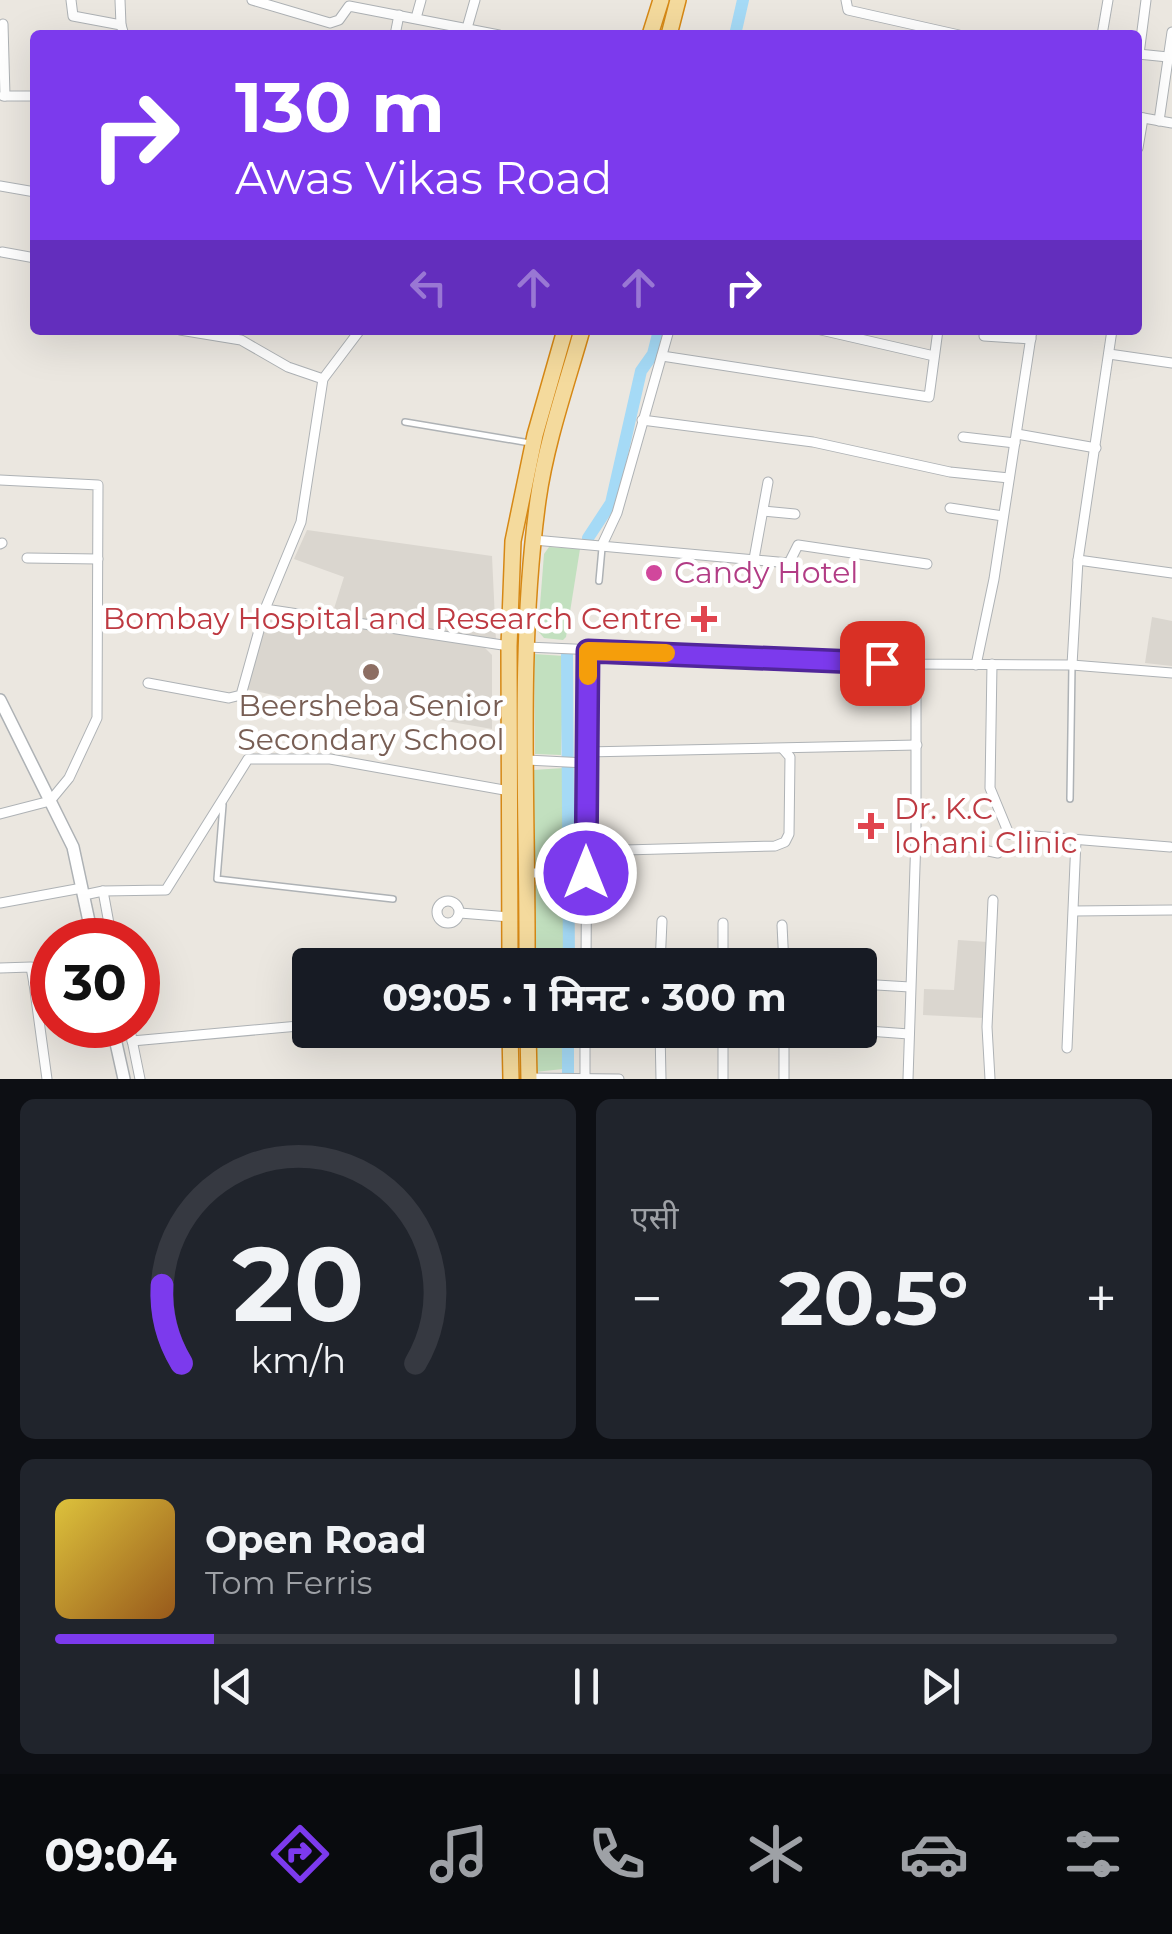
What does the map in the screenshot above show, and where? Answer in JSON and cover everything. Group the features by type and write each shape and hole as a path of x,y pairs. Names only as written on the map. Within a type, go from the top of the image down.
{"highway":[{"path":"652,30 661,0"},
{"path":"670,30 678,0"},
{"path":"528,948 528,873 518,792 509,646 513,538 533,444 564,335"},
{"path":"510,948 518,792 527,760 527,647 534,540 550,446 581,335"},
{"path":"513,538 534,540"},
{"path":"509,646 527,647"},
{"path":"510,1048 511,1079"},
{"path":"528,1048 529,1078"}],"street":[{"path":"71,0 74,16 123,30 120,0"},
{"path":"252,0 330,23 339,20 350,3 463,30 475,0"},
{"path":"416,18 421,0"},
{"path":"846,0 848,10 937,30"},
{"path":"1103,30 1108,0"},
{"path":"1142,30 1146,0"},
{"path":"396,30 399,15"},
{"path":"83,30 84,20"},
{"path":"3,24 2,96 30,96"},
{"path":"1159,121 1172,32"},
{"path":"1142,55 1168,58"},
{"path":"1142,118 1172,123"},
{"path":"0,186 30,191"},
{"path":"2,252 30,257"},
{"path":"210,335 240,340 288,367 323,379"},
{"path":"148,683 229,698 241,694 265,609 301,522 323,379 356,335"},
{"path":"602,545 617,514 667,335"},
{"path":"843,335 934,356"},
{"path":"662,356 929,397 937,335"},
{"path":"976,664 1031,335 984,336"},
{"path":"1072,664 1078,560 1111,335"},
{"path":"1109,354 1172,363"},
{"path":"642,420 812,442 950,472 1008,478"},
{"path":"964,436 1096,448"},
{"path":"0,480 98,485 97,718 69,778 50,801 0,814"},
{"path":"754,559 768,482"},
{"path":"950,508 1003,516"},
{"path":"763,511 795,514"},
{"path":"534,540 789,563 798,545 927,564"},
{"path":"27,558 98,558"},
{"path":"1078,560 1172,572"},
{"path":"265,609 509,646"},
{"path":"527,647 916,664 1072,664 1172,673"},
{"path":"586,948 588,651"},
{"path":"908,1079 916,836 916,664"},
{"path":"992,664 990,788 1008,834 1170,847"},
{"path":"0,700 73,847 89,918"},
{"path":"527,760 568,762 586,758 917,745"},
{"path":"587,852 775,846 786,842 790,757 783,749"},
{"path":"0,903 83,891 166,890 248,759 330,759 518,792"},
{"path":"916,836 998,853"},
{"path":"1068,1048 1076,840"},
{"path":"528,873 586,873"},
{"path":"103,891 108,918"},
{"path":"990,1079 987,1027 993,900"},
{"path":"1074,911 1172,910"},
{"path":"460,913 510,917"},
{"path":"661,948 662,922"},
{"path":"724,922 724,948"},
{"path":"782,925 783,948"},
{"path":"0,968 30,967"},
{"path":"877,985 910,986"},
{"path":"160,1038 292,1026"},
{"path":"877,1032 909,1034"},
{"path":"43,1048 47,1079"},
{"path":"117,1048 124,1079"},
{"path":"133,1048 140,1079"},
{"path":"585,1048 585,1078"},
{"path":"660,1048 661,1079"},
{"path":"723,1048 723,1079"},
{"path":"784,1048 784,1079"},
{"path":"529,1078 619,1079"}],"lane":[{"path":"404,422 533,444"},
{"path":"599,581 602,545"},
{"path":"1070,799 1072,664"},
{"path":"223,798 217,879 393,899"}],"shaded area":[{"path":"307,530 492,556 496,641 332,615 344,577 294,559"},
{"name":"Beersheba Senior Secondary School","path":"268,614 484,647 492,655 492,729 377,709 325,702 323,706 246,689"},
{"path":"1152,617 1172,621 1172,666 1145,663"},
{"path":"958,940 988,942 983,1018 923,1015 924,989 954,990"}],"green space":[{"path":"549,547 580,549 563,640 544,638 538,631 544,554"},
{"path":"534,654 564,656 561,755 535,754"},
{"path":"564,768 566,869 535,868 533,770"},
{"path":"533,885 563,885 563,948 534,948"},
{"path":"535,1048 563,1048 563,1069 535,1072"}],"waterway":[{"path":"736,30 743,0"},
{"path":"588,538 611,503 641,371 653,354 658,335"},
{"path":"567,655 569,948"},
{"path":"568,1048 568,1079"}],"slow traffic":[{"path":"588,676 588,651 666,653"}],"place":[{"name":"Candy Hotel","path":"654,573"},
{"name":"Bombay Hospital and Research Centre","path":"704,619"},
{"name":"Beersheba Senior Secondary School","path":"371,672"},
{"name":"Dr. K.C lohani Clinic","path":"871,826"}],"route":[{"path":"586,873 588,651 882,663"}]}
